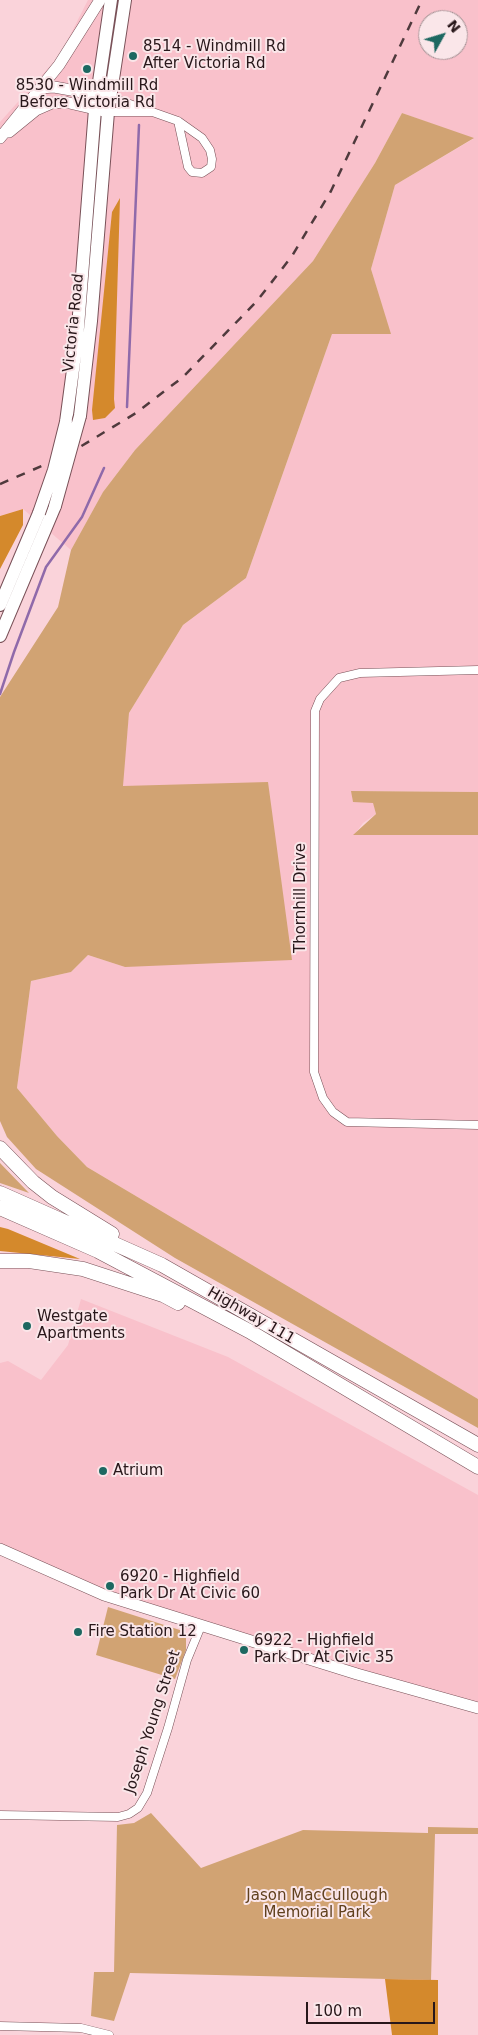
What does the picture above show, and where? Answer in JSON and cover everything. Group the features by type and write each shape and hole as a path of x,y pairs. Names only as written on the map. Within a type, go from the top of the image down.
{"highway":[{"path":"0,1148 33,1182 52,1197 162,1265"},
{"name":"Highway 111","path":"0,1193 162,1265 478,1445"},
{"name":"Highway 111","path":"0,1208 98,1250 249,1331 478,1467"},
{"path":"0,1262 29,1261 83,1269 163,1296 227,1327 249,1331"}],"main road":[{"name":"Victoria Road","path":"0,605 39,513 54,470 66,422 77,340 96,95 112,0"},
{"name":"Victoria Road","path":"0,636 55,506 80,416 94,282 108,112 125,0"}],"street":[{"path":"0,138 69,51 100,0"},
{"path":"40,88 54,87 110,97 155,111 178,121 202,138 210,150 212,159 210,168 202,173 192,172 188,167 178,121"},
{"path":"0,138 36,110 52,103 65,102 124,114 155,111"},
{"name":"Thornhill Drive","path":"478,670 360,673 339,678 320,698 315,711 314,1072 323,1098 334,1112 347,1122 478,1125"},
{"path":"0,1549 104,1595 357,1674 478,1708"},
{"name":"Joseph Young Street","path":"0,1815 118,1817 129,1814 138,1808 147,1793 168,1728 186,1660 201,1626"},
{"path":"0,2026 81,2028 110,2035"}],"shaded area":[{"path":"88,0 478,0 478,792 352,791 353,802 373,802 376,814 363,823 354,835 478,835 478,1399 87,1167 57,1136 17,1088 31,981 71,972 88,955 125,967 122,786 129,713 183,625 246,578 332,334 390,333 371,269 395,185 473,139 402,113 375,163 313,261 135,450 103,492 71,550 23,509 0,516 0,122 60,55"},
{"path":"120,198 115,408 105,418 93,420 92,410 112,212"},
{"path":"23,509 23,525 0,569 0,516"},
{"path":"0,1227 8,1229 80,1259 0,1251"},
{"path":"81,1299 228,1357 478,1495 478,1708 212,1629 0,1551 0,1363 8,1361 41,1380 68,1345"},
{"path":"385,1979 438,1980 438,2035 392,2035"}],"green space":[{"path":"402,113 474,138 395,185 371,269 391,334 332,334 246,578 183,625 129,713 123,786 268,782 292,960 125,967 88,955 71,972 31,981 17,1088 57,1136 87,1167 478,1399 478,1428 175,1258 36,1169 7,1137 0,1121 0,697 58,607 71,550 103,492 135,450 313,261 375,163"},
{"path":"351,791 478,792 478,835 353,835 376,814 373,803 353,802"},
{"path":"0,1163 29,1193 0,1183"},
{"path":"108,1607 183,1631 186,1638 186,1650 175,1679 96,1655"},
{"name":"Jason MacCullough Memorial Park","path":"151,1813 201,1868 303,1830 428,1833 428,1827 478,1828 478,1834 435,1834 431,1980 130,1973 114,2021 91,2016 94,1972 114,1972 117,1825 134,1823"}],"waterway":[{"path":"127,407 139,125"},
{"path":"0,694 46,567 82,517 104,468"}],"railway":[{"path":"0,484 65,456 136,413 183,377 257,301 292,256 331,191 422,0"}],"place":[{"name":"8514 - Windmill Rd After Victoria Rd","path":"133,56"},
{"name":"8530 - Windmill Rd Before Victoria Rd","path":"87,69"},
{"name":"Westgate Apartments","path":"27,1326"},
{"name":"Atrium","path":"103,1471"},
{"name":"6920 - Highfield Park Dr At Civic 60","path":"110,1586"},
{"name":"Fire Station 12","path":"78,1632"},
{"name":"6922 - Highfield Park Dr At Civic 35","path":"244,1650"}]}
